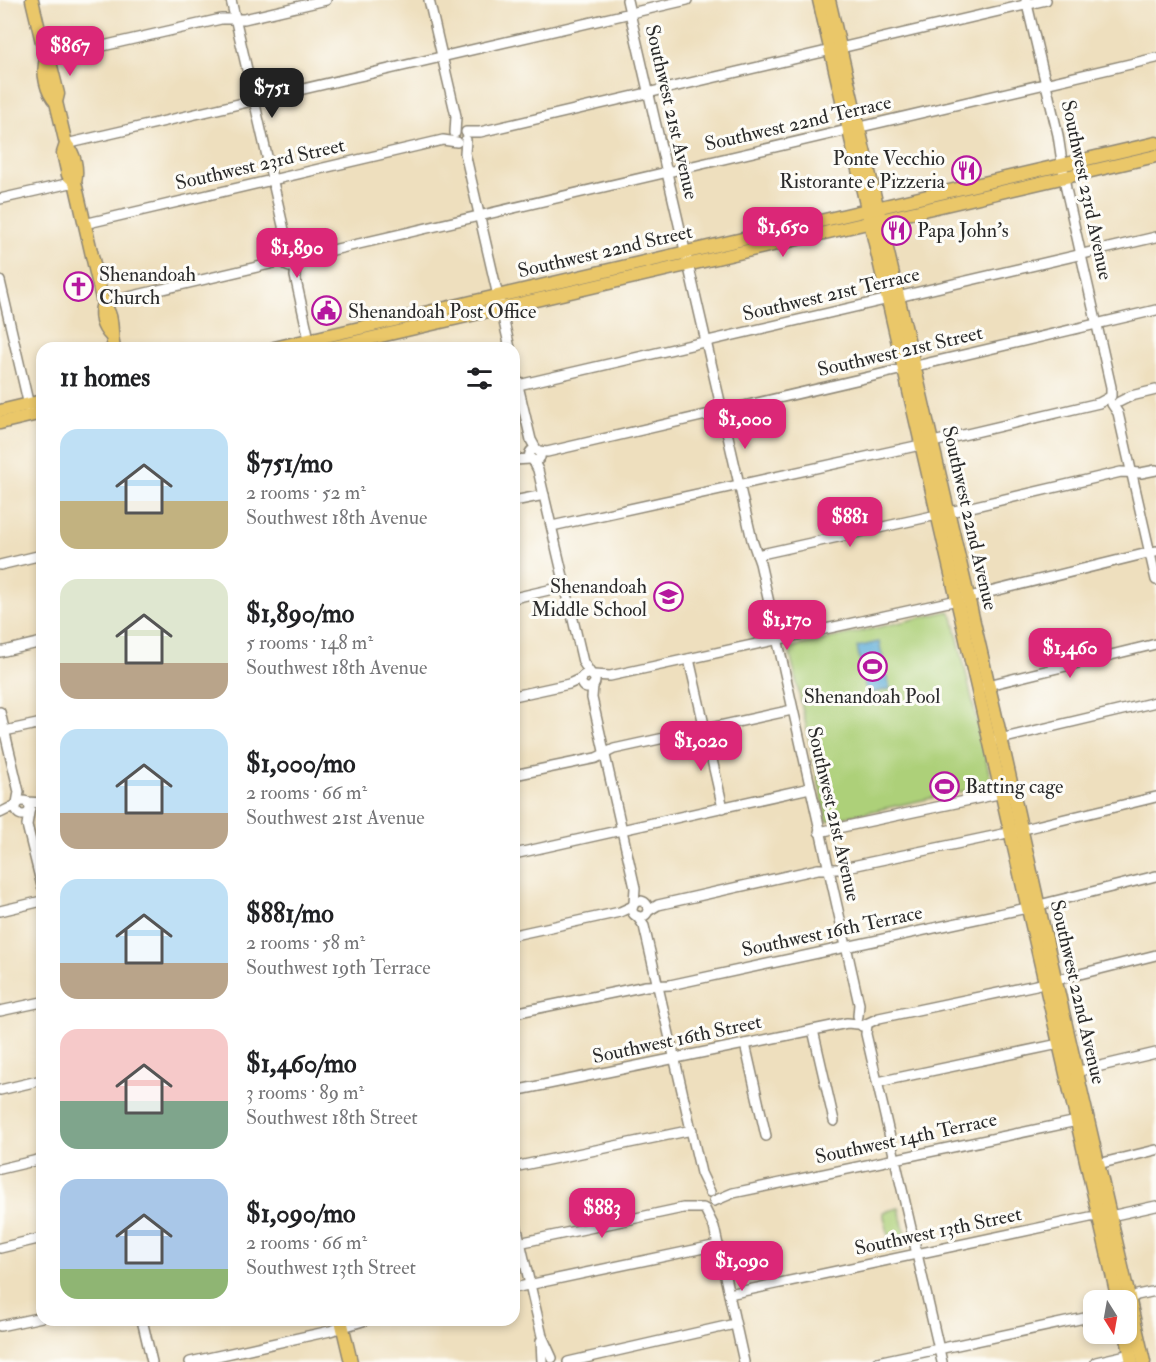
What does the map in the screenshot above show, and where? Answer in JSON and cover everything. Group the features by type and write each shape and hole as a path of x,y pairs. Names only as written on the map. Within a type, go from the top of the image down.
{"main road":[{"path":"32,0 46,59 51,66 58,94 56,102 66,144 72,151 77,172 75,182 103,303 109,310 113,328 112,342"},
{"name":"Southwest 22nd Avenue","path":"819,0 836,49"},
{"name":"Southwest 22nd Avenue","path":"830,0 836,49 1122,1290"},
{"name":"Southwest 22nd Street","path":"1064,171 1156,143"},
{"name":"Southwest 22nd Street","path":"319,342 1064,171 1156,156"},
{"name":"Southwest 22nd Street","path":"351,342 499,302"},
{"path":"0,411 34,411"},
{"path":"0,423 34,411"},
{"name":"Southwest 22nd Avenue","path":"996,740 1003,792 1016,831"},
{"name":"Southwest 22nd Avenue","path":"1050,982 1059,1044 1071,1073"},
{"name":"Southwest 22nd Avenue","path":"1082,1120 1098,1164 1104,1216"},
{"path":"343,1326 351,1362"},
{"name":"Southwest 22nd Avenue","path":"1137,1340 1144,1362"}],"street":[{"path":"231,0 310,342"},
{"path":"46,59 221,19 244,19 326,0"},
{"path":"429,0 509,342"},
{"name":"Southwest 21st Avenue","path":"627,0 777,640 819,832 942,1362"},
{"path":"66,144 687,0"},
{"name":"Southwest 23rd Street","path":"84,224 836,49 1026,2 1046,0"},
{"name":"Southwest 23rd Avenue","path":"1026,2 1131,472 1153,552 1156,580"},
{"name":"Southwest 22nd Terrace","path":"103,303 1156,58"},
{"path":"0,199 75,182"},
{"name":"Southwest 21st Terrace","path":"520,384 1156,237"},
{"path":"0,281 34,411"},
{"name":"Southwest 21st Street","path":"520,458 1156,310"},
{"path":"552,526 1156,390"},
{"path":"520,400 536,456 744,1362"},
{"path":"757,555 1121,472 1141,473 1156,470"},
{"path":"520,500 544,495"},
{"path":"520,692 588,681 777,640 1153,552"},
{"path":"0,565 36,556"},
{"path":"520,597 566,586"},
{"path":"1,652 36,643"},
{"path":"984,686 1156,644"},
{"path":"689,659 723,808"},
{"path":"996,740 1156,702"},
{"path":"520,774 596,758 614,749 792,710"},
{"path":"0,712 2,731 36,862"},
{"path":"2,731 36,724"},
{"path":"520,853 810,788"},
{"path":"819,832 1003,792"},
{"path":"520,933 807,872 838,869 1016,831 1156,797"},
{"path":"2,813 36,804"},
{"name":"Southwest 16th Terrace","path":"520,1012 646,986 670,985 1033,906 1156,876"},
{"path":"0,911 36,902"},
{"name":"Southwest 16th Street","path":"520,1090 847,1023 863,1022 1050,982 1156,955"},
{"path":"0,1011 36,1003"},
{"path":"813,1030 834,1121"},
{"path":"745,1044 766,1136"},
{"path":"878,1082 1059,1044"},
{"path":"1071,1073 1156,1053"},
{"path":"0,1090 36,1081"},
{"name":"Southwest 14th Terrace","path":"520,1243 683,1208 733,1193 1082,1120"},
{"path":"520,1166 692,1130"},
{"path":"1098,1164 1156,1150"},
{"path":"0,1169 36,1160"},
{"name":"Southwest 13th Street","path":"729,1294 1156,1206"},
{"path":"0,1248 36,1239"},
{"path":"520,1287 718,1245"},
{"path":"520,1250 542,1336 554,1360"},
{"path":"1137,1295 1156,1291"},
{"path":"0,1326 36,1318"},
{"path":"877,1362 1083,1318"},
{"path":"542,1336 541,1361 547,1358 567,1362 735,1324"},
{"path":"143,1326 152,1362"},
{"path":"190,1362 330,1326"},
{"path":"1096,1362 1132,1358"}],"green space":[{"path":"949,611 953,617 991,785 827,821 789,648"},
{"path":"899,1208 907,1245 902,1249 892,1251 883,1212"}],"water":[{"name":"Shenandoah Pool","path":"879,642 890,689 867,694 857,647"}],"place":[{"name":"Ponte Vecchio Ristorante e Pizzeria","path":"966,170"},
{"name":"Papa John's","path":"896,230"},
{"name":"Shenandoah Church","path":"78,286"},
{"name":"Shenandoah Post Office","path":"327,311"},
{"name":"Shenandoah Middle School","path":"668,597"},
{"name":"Shenandoah Pool","path":"872,666"},
{"name":"Batting cage","path":"944,786"}]}
